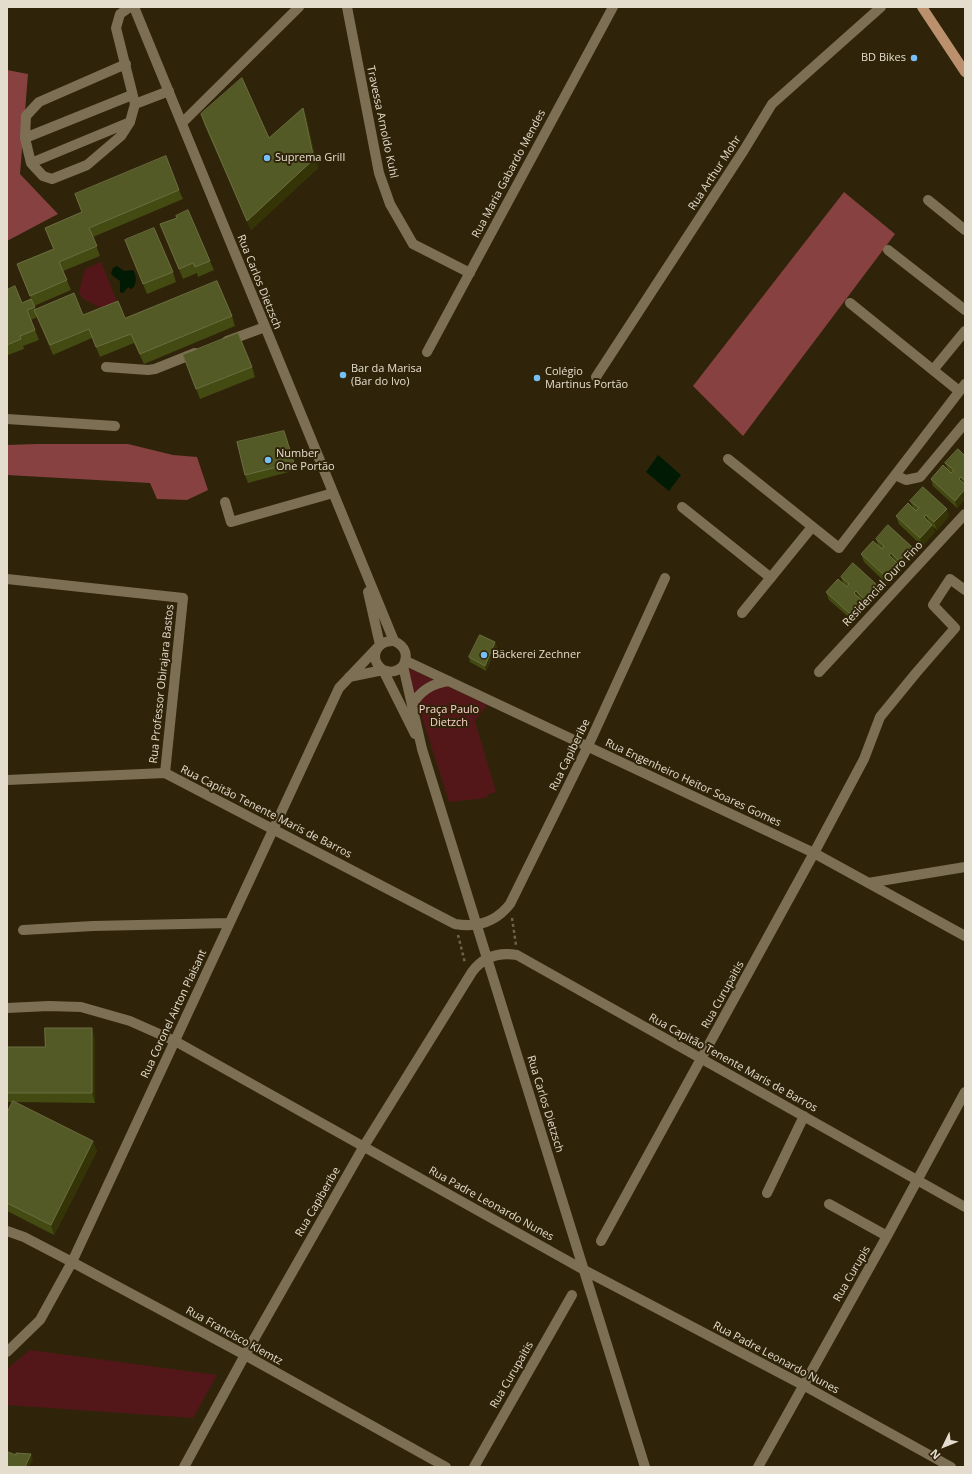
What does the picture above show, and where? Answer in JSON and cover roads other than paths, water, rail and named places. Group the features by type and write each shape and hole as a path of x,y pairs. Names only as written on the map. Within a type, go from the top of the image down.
{"main road":[{"path":"922,7 965,72"}],"street":[{"path":"126,64 39,102 26,116 25,138 31,162 43,176 52,179 87,165 121,136 130,122 133,100 126,64 116,28 120,14 130,7"},
{"name":"Rua Carlos Dietzsch","path":"134,7 394,641 403,646 405,651 404,663 422,749 645,1467"},
{"path":"182,123 299,7"},
{"name":"Travessa Arnoldo Kuhl","path":"347,7 379,173 390,204 413,244 470,273"},
{"name":"Rua Maria Gabardo Mendes","path":"427,352 613,7"},
{"name":"Rua Arthur Mohr","path":"596,377 740,157 772,104 882,7"},
{"path":"25,138 133,100 169,91"},
{"path":"31,162 130,122"},
{"path":"928,200 965,230"},
{"path":"888,250 965,310"},
{"path":"728,459 839,548 962,388 934,370 850,303"},
{"path":"217,345 265,327"},
{"path":"934,370 965,331"},
{"path":"106,367 144,370 155,369 202,351"},
{"path":"7,419 115,426"},
{"path":"895,475 906,480 920,477 965,423"},
{"path":"225,502 230,522 333,493"},
{"path":"682,507 771,578"},
{"name":"Residencial Ouro Fino","path":"819,672 965,514"},
{"path":"742,613 812,527"},
{"name":"Rua Carlos Dietzsch","path":"363,567 379,646 375,658 379,667 383,670 422,749"},
{"name":"Rua Capiberibe","path":"477,926 485,924 499,916 510,904 588,746 665,578"},
{"name":"Rua Professor Obirajara Bastos","path":"7,579 183,598 165,773"},
{"name":"Rua Curupaitis","path":"601,1240 702,1059 814,853 864,759 880,718 955,628 933,605 950,579 965,590"},
{"path":"379,646 384,642 394,641"},
{"name":"Rua Coronel Airton Plaisant","path":"7,1352 40,1320 72,1262 339,688 379,646"},
{"path":"349,677 383,670 394,672 404,663"},
{"name":"Rua Engenheiro Heitor Soares Gomes","path":"404,663 449,681 814,853 965,936"},
{"path":"412,705 418,696 425,690 434,685 449,681"},
{"name":"Rua Capitão Tenente Maris de Barros","path":"7,780 165,773 455,924 477,926"},
{"path":"868,883 965,867"},
{"path":"24,930 93,926 229,924"},
{"name":"Rua Capitão Tenente Maris de Barros","path":"487,958 500,954 517,955 965,1207"},
{"name":"Rua Capiberibe","path":"184,1467 245,1355 364,1146 468,977 476,966 487,958"},
{"name":"Rua Padre Leonardo Nunes","path":"7,1008 49,1006 81,1007 130,1021 175,1041 584,1270 803,1385 951,1467"},
{"name":"Rua Curupis","path":"758,1467 918,1180 965,1092"},
{"path":"766,1193 804,1116"},
{"path":"829,1204 887,1236"},
{"name":"Rua Francisco Klemtz","path":"7,1231 24,1236 245,1355 446,1467"},
{"name":"Rua Curupaitis","path":"474,1467 572,1295"}],"place":[{"name":"BD Bikes","path":"914,58"},
{"name":"Suprema Grill","path":"267,158"},
{"name":"Bar da Marisa (Bar do Ivo)","path":"343,375"},
{"name":"Colégio Martinus Portão","path":"537,378"},
{"name":"Number One Portão","path":"268,460"},
{"name":"Bäckerei Zechner","path":"484,655"}],"park label":[{"name":"Praça Paulo Dietzch","path":"449,716"}]}
